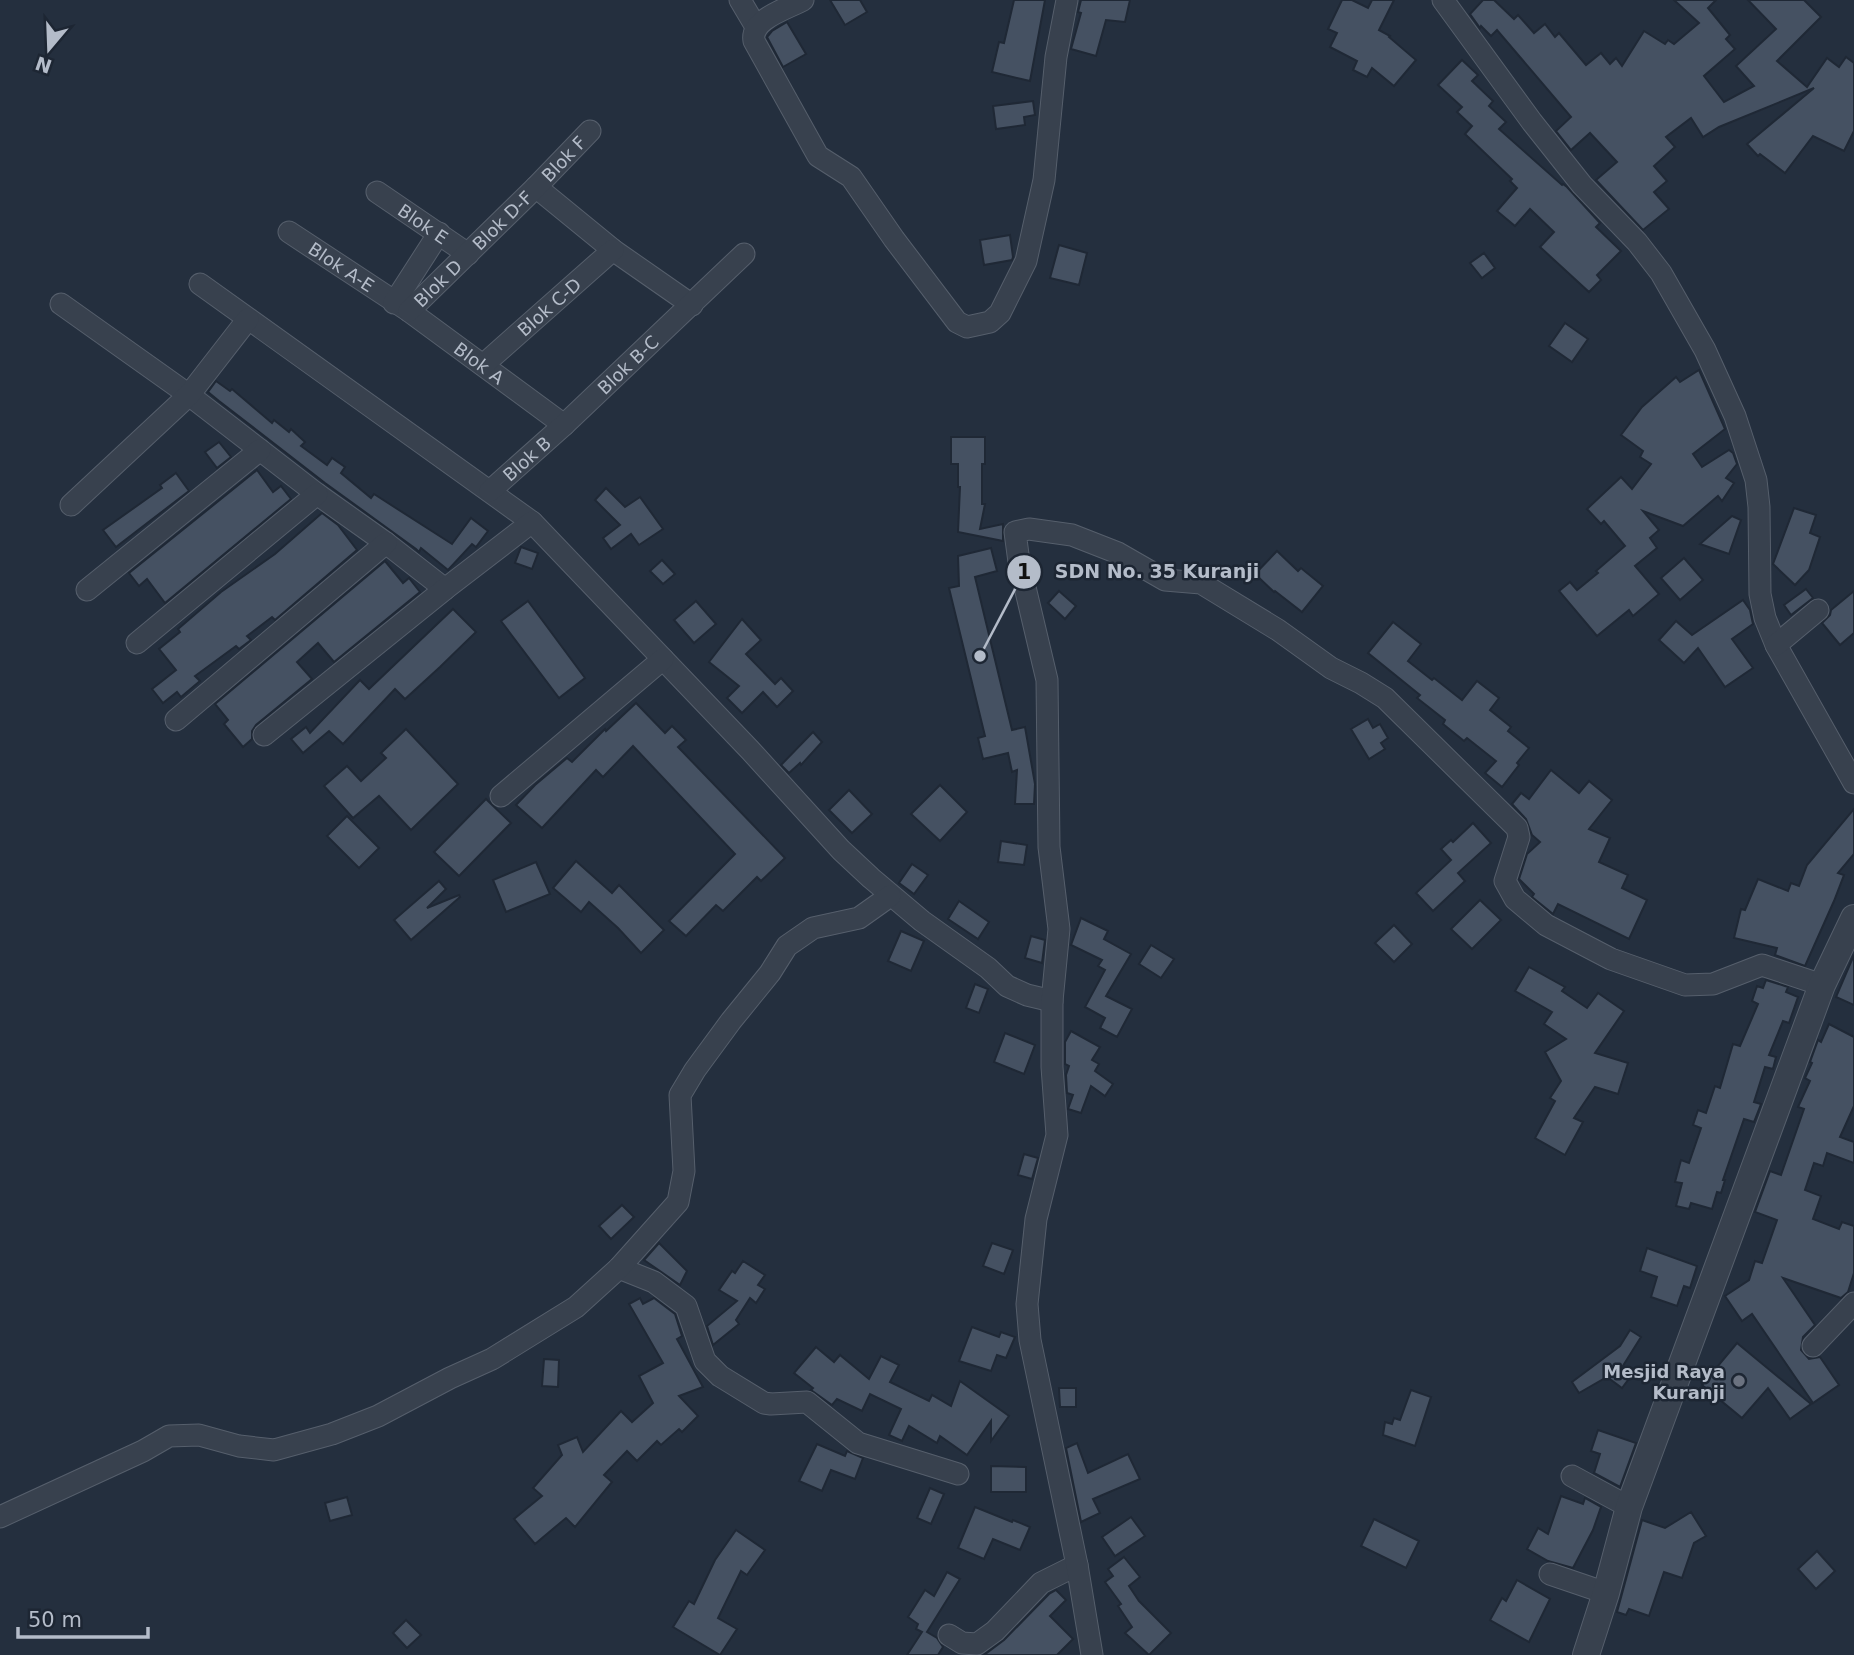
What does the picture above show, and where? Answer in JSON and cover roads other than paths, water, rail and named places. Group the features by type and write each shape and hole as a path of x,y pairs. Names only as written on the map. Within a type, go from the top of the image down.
{"street":[{"path":"740,0 756,27"},
{"path":"803,0 762,21 756,27 754,41 818,156 851,177 957,322 967,327 990,321 1000,313 1026,261 1044,180 1056,57 1067,0"},
{"path":"1443,0 1532,122 1582,185 1637,242 1661,273 1705,350 1735,416 1756,480 1760,594 1765,618 1776,645 1854,783"},
{"name":"Blok F","path":"536,187 590,131"},
{"path":"536,187 613,250 692,305 744,254"},
{"name":"Blok D-F","path":"468,254 536,187"},
{"name":"Blok E","path":"377,192 468,254"},
{"name":"Blok A-E","path":"289,232 401,307"},
{"path":"401,307 439,233"},
{"name":"Blok C-D","path":"484,365 613,250"},
{"name":"Blok D","path":"401,307 468,254"},
{"path":"200,284 532,522 841,850 890,896 988,968 1007,986 1052,1002"},
{"path":"61,304 189,395 445,589"},
{"name":"Blok B-C","path":"564,425 692,305"},
{"name":"Blok A","path":"401,307 564,425"},
{"path":"71,505 189,395 248,320"},
{"name":"Blok B","path":"490,491 564,425"},
{"path":"88,590 260,450"},
{"path":"137,643 317,494"},
{"path":"264,734 532,522"},
{"path":"1092,1655 1077,1565 1030,1340 1027,1304 1036,1219 1057,1135 1052,1067 1052,1002 1059,929 1049,847 1047,680 1014,535 1029,529 1072,535 1118,553 1165,580 1200,583 1278,630 1331,668 1385,698 1517,828 1519,838 1505,881 1515,899 1546,925 1611,959 1685,985 1713,984 1762,965 1822,985"},
{"path":"176,720 386,543"},
{"path":"1776,645 1818,610"},
{"path":"501,796 663,659"},
{"path":"0,1517 143,1451 169,1436 199,1435 239,1446 274,1450 344,1430 492,1359 576,1307 619,1268 678,1202 684,1171 680,1095 709,1051 770,973 787,946 813,928 859,918 890,896"},
{"path":"1586,1655 1629,1507 1822,985 1854,918"},
{"path":"619,1268 654,1282 686,1306 705,1361 720,1376 756,1398 771,1404 807,1402 858,1443 958,1474"},
{"path":"1813,1346 1854,1303"},
{"path":"1572,1476 1629,1507"},
{"path":"949,1635 961,1643 977,1644 995,1631 1041,1583 1077,1565"},
{"path":"1550,1574 1606,1593"}],"place":[{"name":"SDN No. 35 Kuranji","path":"980,656"},
{"name":"Mesjid Raya Kuranji","path":"1739,1381"}]}
